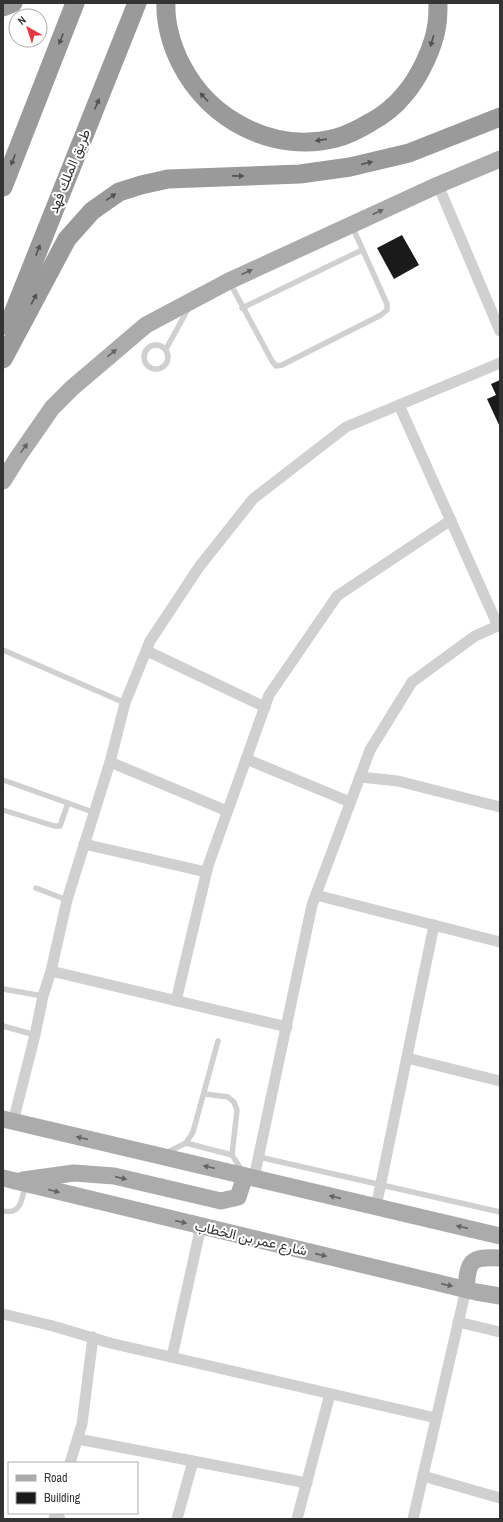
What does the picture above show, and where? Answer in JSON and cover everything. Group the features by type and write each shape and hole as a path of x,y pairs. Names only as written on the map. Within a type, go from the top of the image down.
{"highway":[{"path":"3,6 13,3"},
{"path":"3,187 75,3"},
{"name":"طريق الملك فهد","path":"3,338 137,3"},
{"path":"166,3 169,32 176,54 188,80 206,100 222,114 240,126 264,136 289,141 312,142 336,138 363,127 386,113 404,95 418,76 428,53 437,25 438,3"},
{"path":"3,359 67,239 92,211 119,192 168,179 300,174 350,167 409,153 500,117"}],"main road":[{"path":"3,480 52,408 72,388 146,325 228,281 438,184 500,159"},
{"path":"8,1121 500,1236"},
{"path":"14,1181 74,1173 114,1176 221,1201 238,1197 250,1177"},
{"name":"شارع عمر بن الخطاب","path":"14,1181 500,1296"},
{"path":"466,1289 467,1270 474,1261 483,1257 500,1258"}],"street":[{"path":"438,184 500,331"},
{"path":"8,1121 35,1035 43,996 51,971 67,900 110,762 125,703 147,651 150,640 199,567 253,499 346,427 500,363"},
{"path":"250,1177 259,1157 312,905 370,750 412,682 475,636 499,625 399,405"},
{"path":"176,1000 206,872 269,695 337,596 451,520"},
{"path":"147,651 265,707"},
{"path":"246,759 350,802"},
{"path":"110,762 227,811"},
{"path":"360,777 398,781 500,807"},
{"path":"84,844 206,872"},
{"path":"316,895 500,942"},
{"path":"376,1207 434,925"},
{"path":"51,971 287,1027"},
{"path":"407,1058 500,1081"},
{"path":"172,1357 202,1226"},
{"path":"413,1519 466,1289"},
{"path":"3,1314 172,1357 436,1418"},
{"path":"458,1322 500,1332"},
{"path":"70,1462 82,1424 93,1338"},
{"path":"297,1519 330,1394"},
{"path":"78,1439 307,1483"},
{"path":"177,1519 193,1461"},
{"path":"423,1476 500,1498"}],"lane":[{"path":"228,281 272,361 276,366 282,365 381,315 387,310 387,304 351,225"},
{"path":"242,308 362,250"},
{"path":"166,349 192,300"},
{"path":"159,344 166,349 169,354 168,361 165,366 159,369 152,369 147,366 144,358 145,351 151,345 159,344"},
{"path":"3,650 125,703"},
{"path":"3,780 94,812"},
{"path":"3,810 54,826 60,826 68,803"},
{"path":"36,888 67,900"},
{"path":"3,989 43,996"},
{"path":"3,1026 35,1035"},
{"path":"161,1156 186,1143 193,1132 205,1094 218,1041"},
{"path":"205,1094 228,1097 234,1102 237,1110 232,1155"},
{"path":"186,1143 232,1155 250,1177"},
{"path":"259,1157 500,1212"},
{"path":"3,1211 9,1212 16,1210 20,1204 14,1181"}],"building":[{"path":"402,235 419,265 394,279 377,248"},
{"path":"500,380 500,427 487,399 496,395 491,384"}]}
